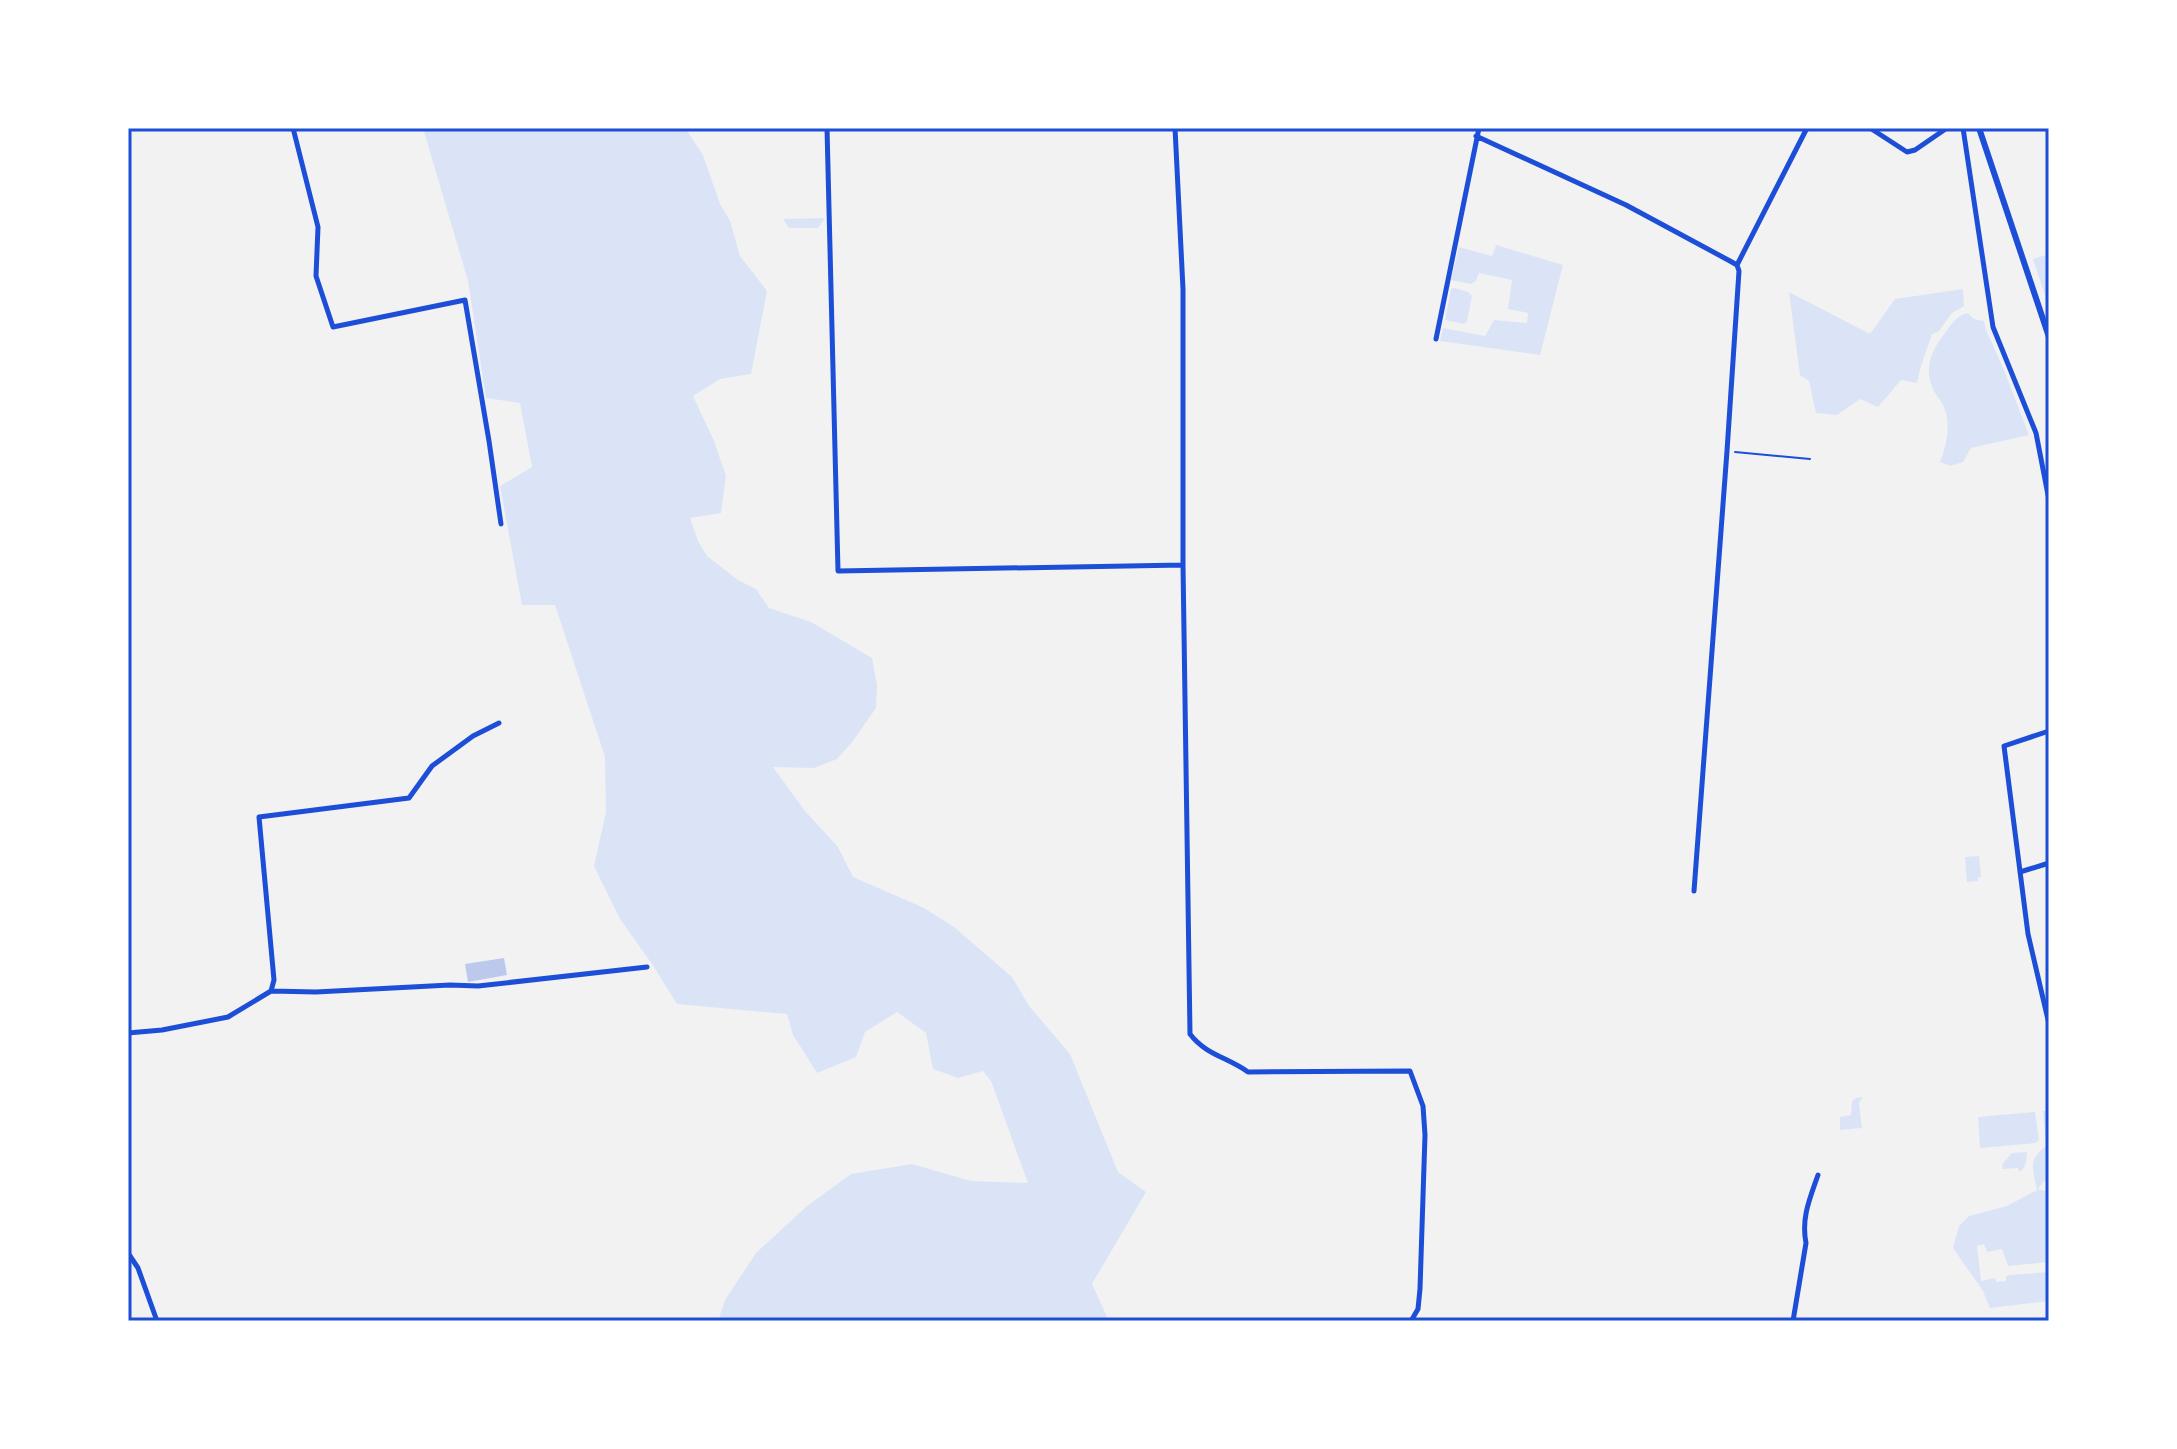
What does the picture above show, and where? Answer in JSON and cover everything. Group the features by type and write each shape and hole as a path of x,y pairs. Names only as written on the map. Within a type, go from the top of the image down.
{"street":[{"path":"293,128 318,227 316,276 333,327 465,300 501,524"},
{"path":"827,128 838,571 1183,565"},
{"path":"1175,128 1183,289 1183,565 1190,1034 1200,1048 1233,1061 1248,1072 1410,1071 1423,1106 1425,1135 1420,1289 1418,1309 1411,1321"},
{"path":"1436,339 1479,128"},
{"path":"1737,265 1807,128"},
{"path":"1870,128 1907,152 1915,150 1947,128"},
{"path":"1963,128 1993,327 2036,433 2049,500"},
{"path":"1979,128 2049,337"},
{"path":"1476,136 1626,205 1737,265 1739,271 1694,891"},
{"path":"271,991 274,980 259,817 409,798 432,766 473,736 499,723"},
{"path":"2049,731 2004,746 2028,934 2049,1024"},
{"path":"2020,872 2049,863"},
{"path":"128,1033 162,1030 228,1017 271,991 478,986 647,967"},
{"path":"2041,992 2049,992"},
{"path":"1793,1321 1806,1243 1806,1207 1818,1175"},
{"path":"128,1253 138,1268 157,1321"}],"path":[{"path":"1727,451 1810,459"}],"shaded area":[{"path":"423,128 685,128 703,155 720,204 730,221 740,256 767,291 751,374 720,379 693,396 726,476 721,513 690,518 707,556 738,580 756,589 769,608 811,622 872,658 877,685 876,708 837,759 814,768 773,767 805,811 838,847 853,877 924,908 954,927 1012,977 1029,1006 1070,1054 1118,1172 1146,1192 1092,1284 1109,1321 718,1321 725,1300 756,1253 807,1206 851,1174 912,1164 971,1181 1028,1183 991,1081 983,1071 958,1078 933,1069 926,1033 897,1012 865,1032 856,1057 817,1073 793,1035 787,1014 677,1004 620,919 594,866 606,812 605,757 555,605 522,605 500,486 532,467 520,403 486,398 468,281"},
{"path":"825,218 818,228 789,228 783,219"},
{"path":"1496,245 1563,265 1540,355 1440,341 1443,328 1485,336 1494,320 1527,323 1528,313 1508,309 1512,280 1479,273 1471,284 1451,280 1459,247 1492,256"},
{"path":"2049,254 2049,307 2033,259"},
{"path":"1451,289 1472,296 1464,324 1445,320"},
{"path":"1963,289 1964,306 1952,313 1939,331 1932,334 1917,383 1901,380 1878,407 1860,399 1837,415 1816,413 1809,381 1800,375 1789,292 1870,334 1895,299"},
{"path":"1968,313 1974,319 1984,321 2029,435 1971,448 1963,462 1950,466 1940,462 1947,438 1947,419 1944,406 1931,383 1929,368 1932,353 1940,340 1955,320"},
{"path":"1979,856 1981,877 1978,881 1967,882 1965,857"},
{"path":"1863,1097 1859,1103 1862,1128 1840,1130 1840,1117 1851,1115 1852,1101"},
{"path":"2043,1111 2049,1111 2049,1175 2038,1189 2049,1192 2049,1262 2008,1266 2002,1249 1987,1252 1984,1244 1977,1246 1981,1281 1995,1278 1996,1282 2006,1281 2009,1275 2049,1272 2049,1301 1990,1308 1983,1291 1953,1248 1959,1226 1969,1216 2007,1206 2037,1190 2033,1165 2036,1156 2046,1146"},
{"path":"2035,1112 2039,1140 2036,1143 1980,1148 1978,1117"},
{"path":"2027,1152 2022,1170 2002,1169 2012,1153"}],"building":[{"path":"504,958 507,975 468,982 465,964"}]}
